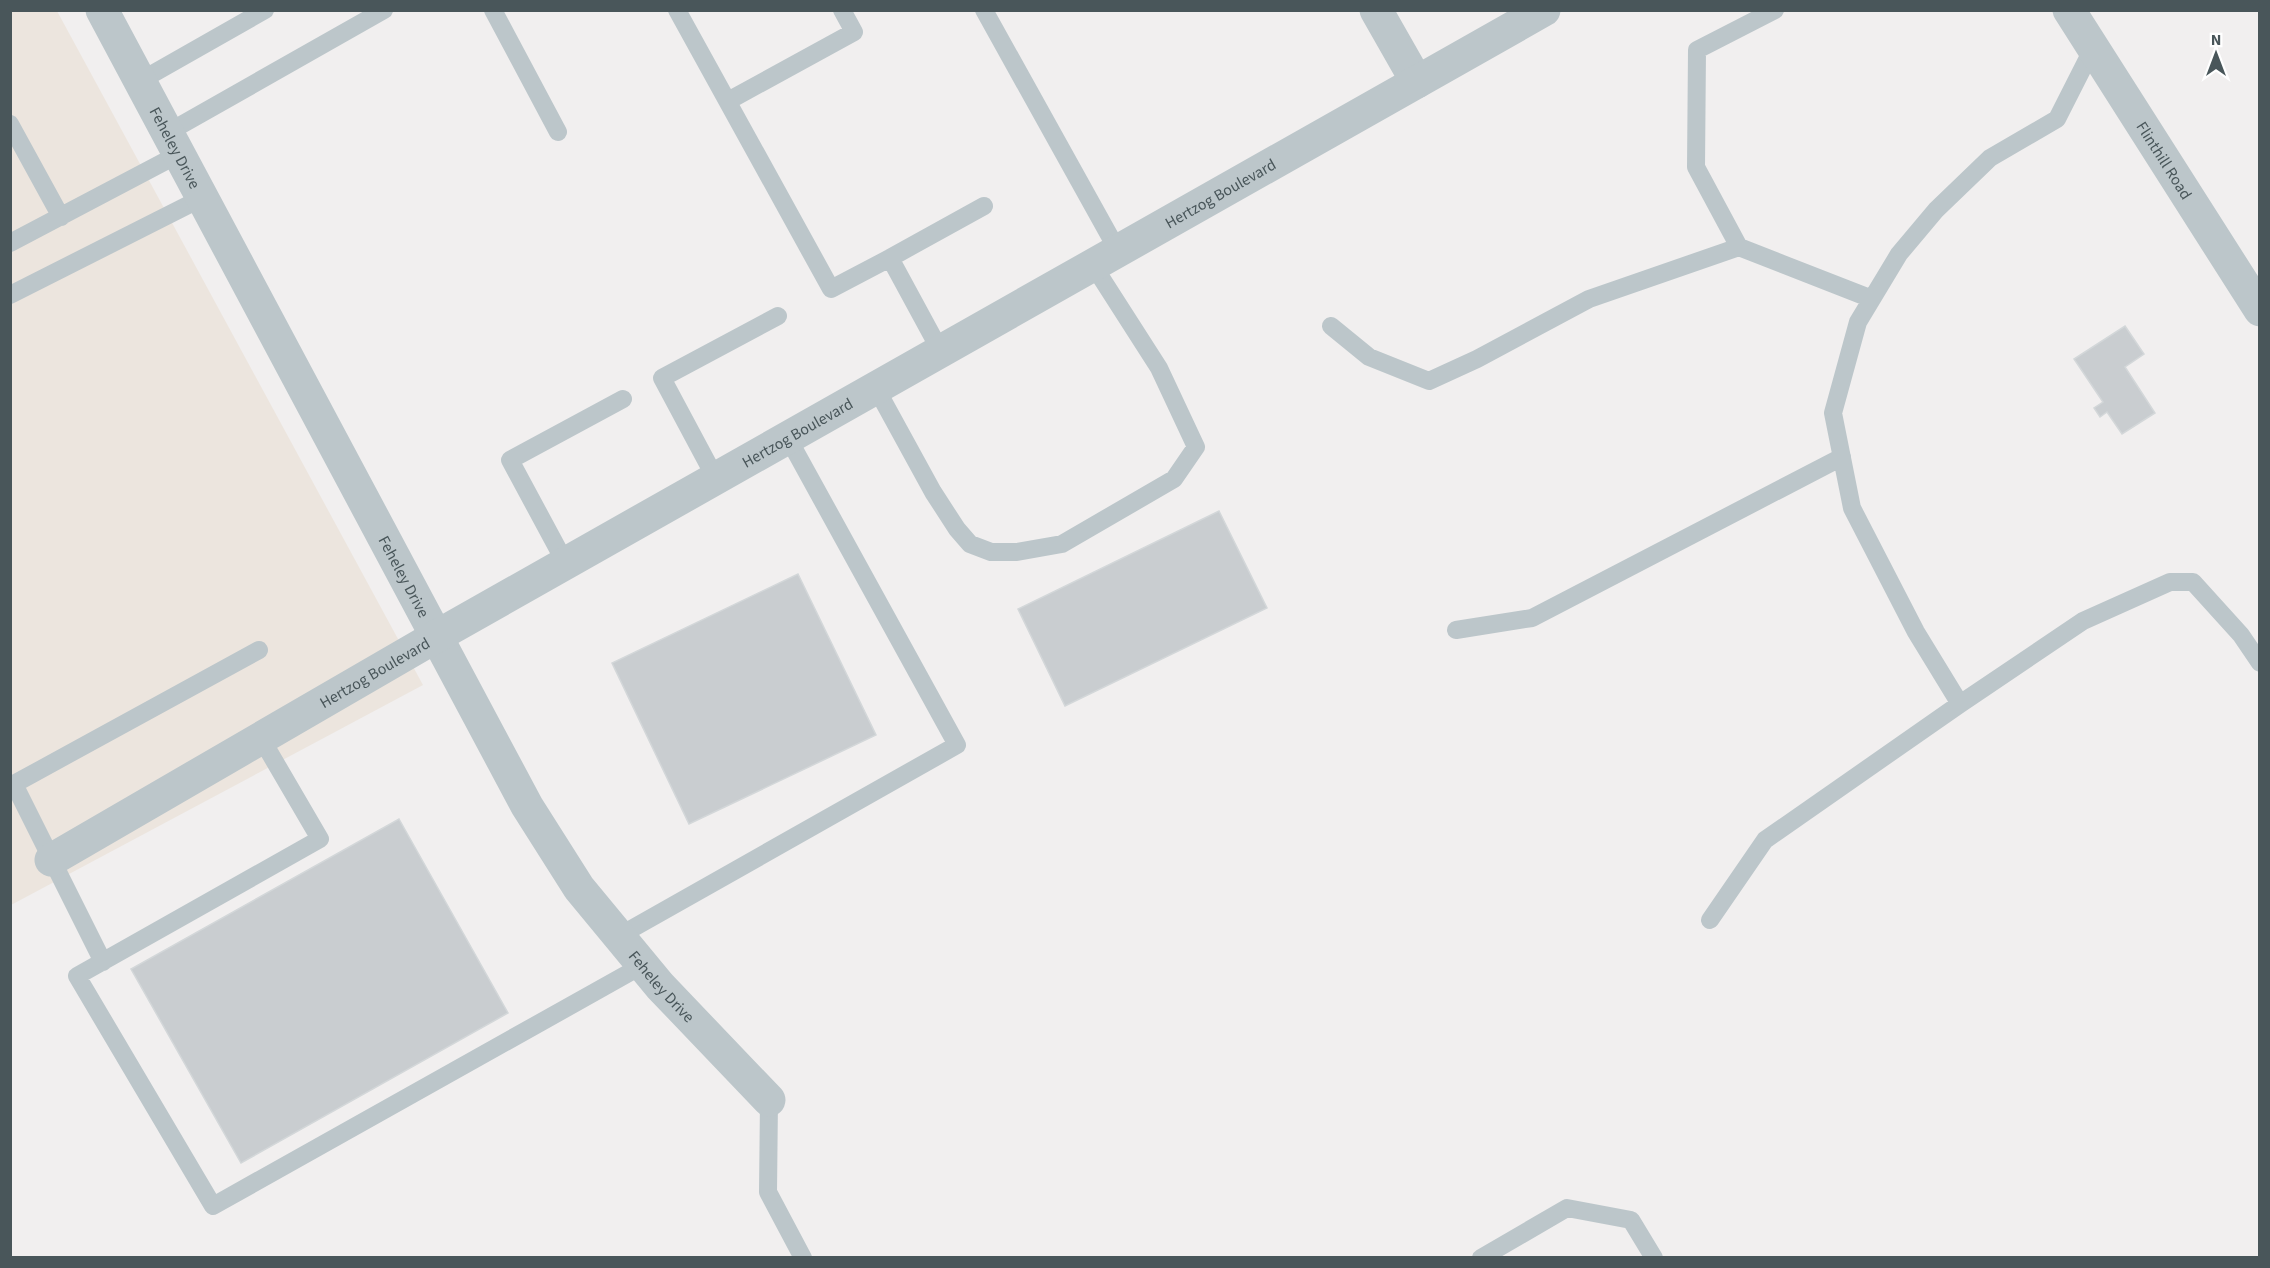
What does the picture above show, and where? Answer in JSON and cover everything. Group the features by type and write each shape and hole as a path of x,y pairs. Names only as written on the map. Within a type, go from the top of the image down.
{"street":[{"name":"Feheley Drive","path":"102,10 527,806 579,888 642,965 768,1100"},
{"path":"1376,10 1417,82"},
{"name":"Hertzog Boulevard","path":"51,861 437,636 1544,10"},
{"name":"Flinthill Road","path":"2069,10 2259,310"}],"lane":[{"path":"140,81 245,15 265,10"},
{"path":"10,243 61,217 384,10"},
{"path":"493,10 558,132"},
{"path":"677,10 831,290 984,206"},
{"path":"728,101 854,32 842,10"},
{"path":"876,388 933,492 957,529 970,544 991,552 1017,552 1062,544 1174,479 1196,447 984,10"},
{"path":"1775,10 1697,50 1696,167 1739,247 1872,299"},
{"path":"1960,704 1916,632 1852,508 1833,413 1858,322 1899,254 1936,210 1990,158 2057,119 2093,48"},
{"path":"10,124 61,217"},
{"path":"10,295 202,198"},
{"path":"1331,326 1369,357 1429,381 1477,359 1589,299 1739,247"},
{"path":"890,258 941,352"},
{"path":"716,479 662,378 778,316"},
{"path":"566,564 510,460 623,399"},
{"path":"619,936 957,745 788,438"},
{"path":"1456,630 1532,618 1842,457"},
{"path":"1710,920 1765,840 2083,621 2169,582 2193,582 2241,635 2259,663"},
{"path":"103,962 12,785 259,650"},
{"path":"261,738 320,839 77,976 213,1206 642,965"},
{"path":"768,1100 768,1192 803,1257"},
{"path":"1481,1257 1567,1208 1630,1220 1654,1257"}],"shaded area":[{"path":"11,11 57,11 423,685 11,905"}],"building":[{"path":"2125,326 2144,354 2125,367 2155,413 2122,434 2107,412 2100,417 2094,408 2103,402 2074,359"},
{"path":"1219,511 1267,608 1065,706 1018,609"},
{"path":"798,574 876,735 689,824 612,663"},
{"path":"399,819 508,1013 241,1163 131,969"}]}
